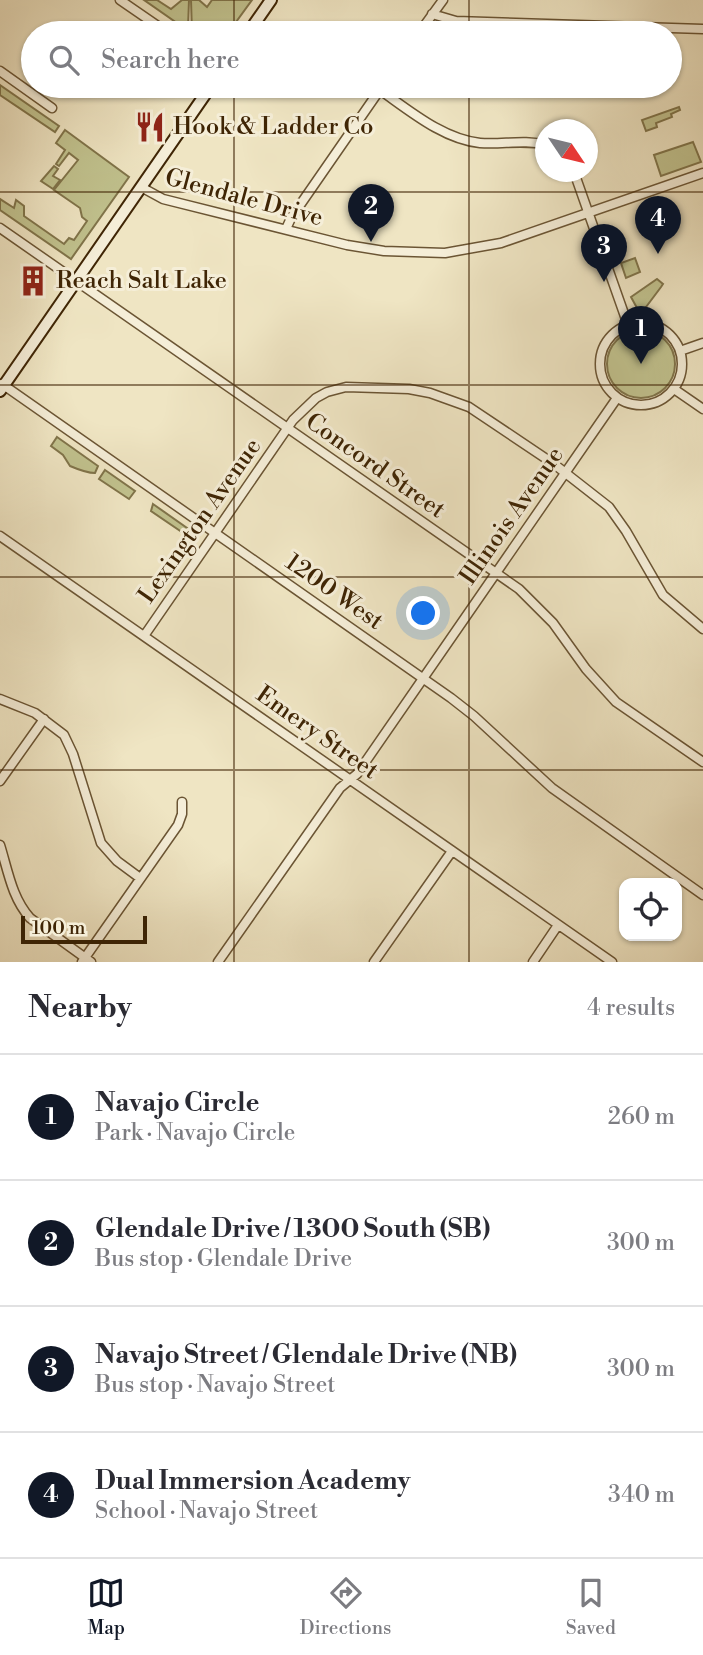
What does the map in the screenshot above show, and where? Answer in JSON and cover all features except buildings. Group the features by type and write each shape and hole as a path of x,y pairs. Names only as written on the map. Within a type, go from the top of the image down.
{"main road":[{"path":"256,21 271,0"},
{"path":"1,386 203,98"}],"street":[{"path":"120,0 151,21"},
{"path":"427,21 443,0"},
{"path":"432,14 456,21"},
{"path":"682,28 703,29"},
{"path":"0,71 21,86"},
{"path":"38,98 52,108"},
{"path":"286,229 374,98"},
{"path":"395,98 437,128 467,141 486,144 535,142"},
{"name":"Glendale Drive","path":"141,187 163,199 384,251 446,253 501,243 703,173"},
{"path":"577,182 628,326"},
{"name":"Concord Street","path":"0,228 519,589 545,614 586,669 617,702 703,762"},
{"path":"641,323 662,329 673,338 680,351 681,372 674,389 662,399 650,404 630,404 617,398 604,382 600,359 609,339 628,326 641,323"},
{"path":"680,351 703,343"},
{"name":"1200 West","path":"1,386 423,678 474,716 552,788 703,895"},
{"name":"Lexington Avenue","path":"144,636 304,407 327,391 346,387 420,391 469,407 565,472 608,508 626,531 663,595 703,629"},
{"path":"674,389 703,409"},
{"name":"Illinois Avenue","path":"218,962 340,788 357,774 617,398"},
{"name":"Emery Street","path":"0,536 612,962"},
{"path":"0,699 44,719 59,730 68,742 101,842 117,861 141,878"},
{"path":"0,781 44,719"},
{"path":"0,845 14,892 23,910 86,961 178,825 182,814 181,802"},
{"path":"374,962 452,851"},
{"path":"533,962 558,925"}],"green space":[{"path":"144,0 157,0 171,9 182,0 189,0 188,21 174,21"},
{"path":"191,0 199,0 207,7 212,0 252,0 237,21 192,21"},
{"path":"0,85 59,126 55,132 0,95"},
{"path":"679,107 680,110 671,114 672,117 656,123 657,127 646,131 642,120"},
{"path":"65,130 129,177 71,259 0,210 0,199 14,208 16,200 24,206 24,216 64,244 69,238 74,240 87,221 82,217 80,208 54,190 78,160 69,153 59,166 56,164 65,150 56,143"},
{"path":"693,142 701,162 661,176 654,155"},
{"path":"54,166 58,169 53,176 60,180 53,189 41,181"},
{"path":"635,258 640,272 626,278 621,263"},
{"path":"657,279 663,284 661,287 643,311 637,308 631,297"},
{"path":"641,330 654,333 665,340 672,351 675,364 672,377 665,388 654,395 641,398 628,395 617,388 610,377 607,364 610,351 617,340 628,333"},
{"path":"57,437 98,466 95,473 70,466 63,455 51,446"},
{"path":"105,470 135,491 129,499 99,479"},
{"path":"153,504 197,535 178,564 174,559 189,537 151,511"}],"place":[{"name":"Hook & Ladder Co","path":"150,127"},
{"name":"Glendale Drive / 1300 South (SB)","path":"371,242"},
{"name":"Dual Immersion Academy","path":"658,254"},
{"name":"Reach Salt Lake","path":"33,281"},
{"name":"Navajo Street / Glendale Drive (NB)","path":"604,282"},
{"name":"Navajo Circle","path":"641,364"}]}
